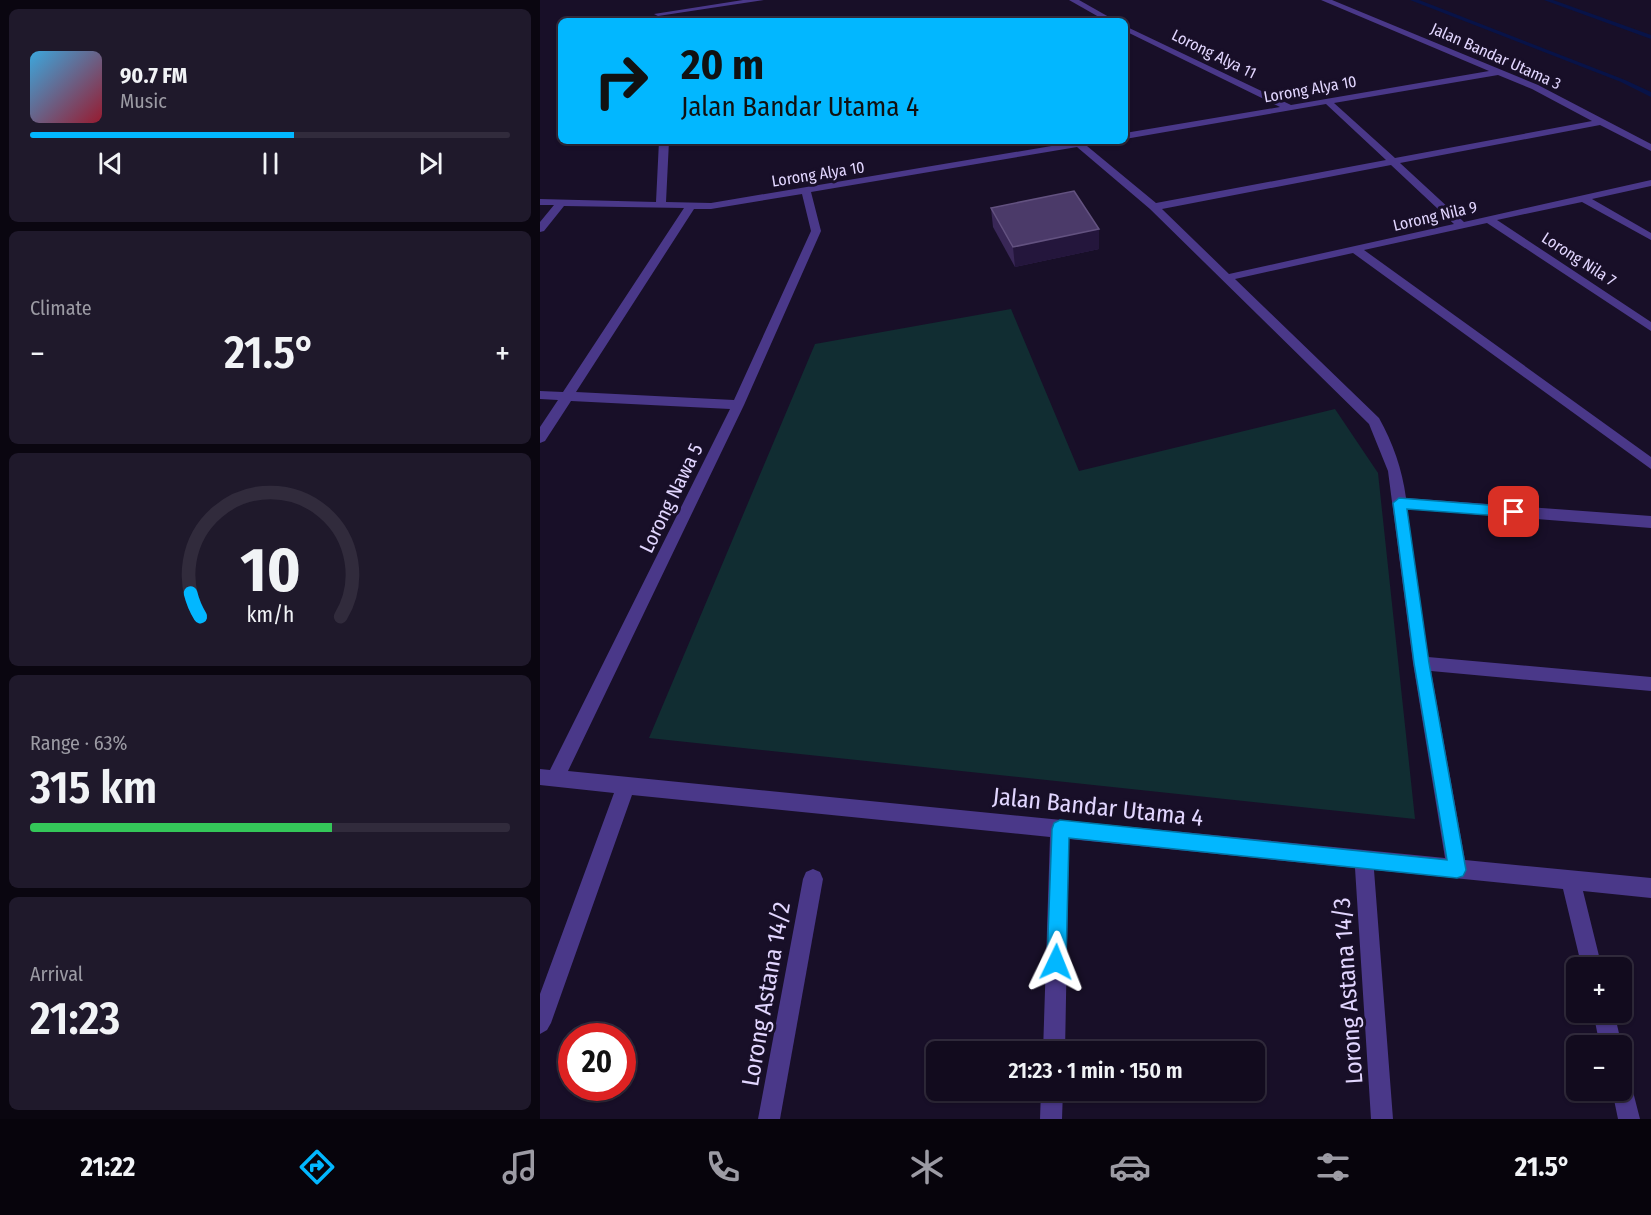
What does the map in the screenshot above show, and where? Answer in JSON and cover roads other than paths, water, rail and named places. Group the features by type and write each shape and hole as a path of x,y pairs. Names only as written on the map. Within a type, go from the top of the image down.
{"street":[{"path":"659,14 760,0"},
{"path":"1073,0 1106,18"},
{"name":"Jalan Bandar Utama 3","path":"1325,0 1535,87 1651,148"},
{"name":"Lorong Alya 11","path":"1128,30 1290,108"},
{"name":"Lorong Alya 10","path":"1128,135 1500,72"},
{"path":"1327,101 1462,225"},
{"path":"1154,207 1601,122"},
{"path":"661,206 664,144"},
{"path":"1079,144 1154,207 1374,421 1385,442 1395,471 1421,663 1457,870"},
{"name":"Lorong Alya 10","path":"540,202 711,206 806,192 1079,144"},
{"name":"Lorong Nila 9","path":"1226,278 1651,183"},
{"name":"Lorong Nawa 5","path":"547,778 738,405 816,231 806,192"},
{"path":"1583,198 1651,237"},
{"path":"540,229 561,203"},
{"path":"540,438 690,207"},
{"name":"Lorong Nila 7","path":"1488,219 1651,327"},
{"path":"1355,249 1651,464"},
{"path":"540,395 738,405"},
{"path":"1399,503 1651,522"},
{"path":"1421,663 1651,684"},
{"name":"Jalan Bandar Utama 4","path":"547,778 1651,888"},
{"path":"540,1023 626,785"},
{"path":"1054,1041 1060,829"},
{"name":"Lorong Astana 14/3","path":"1364,860 1382,1119"},
{"name":"Lorong Astana 14/2","path":"768,1119 813,879"},
{"path":"1571,880 1589,957"},
{"path":"1052,1101 1052,1119"},
{"path":"1625,1101 1629,1119"}],"waterway":[{"path":"1413,0 1623,81 1651,95"},
{"path":"1547,0 1651,37"}]}
